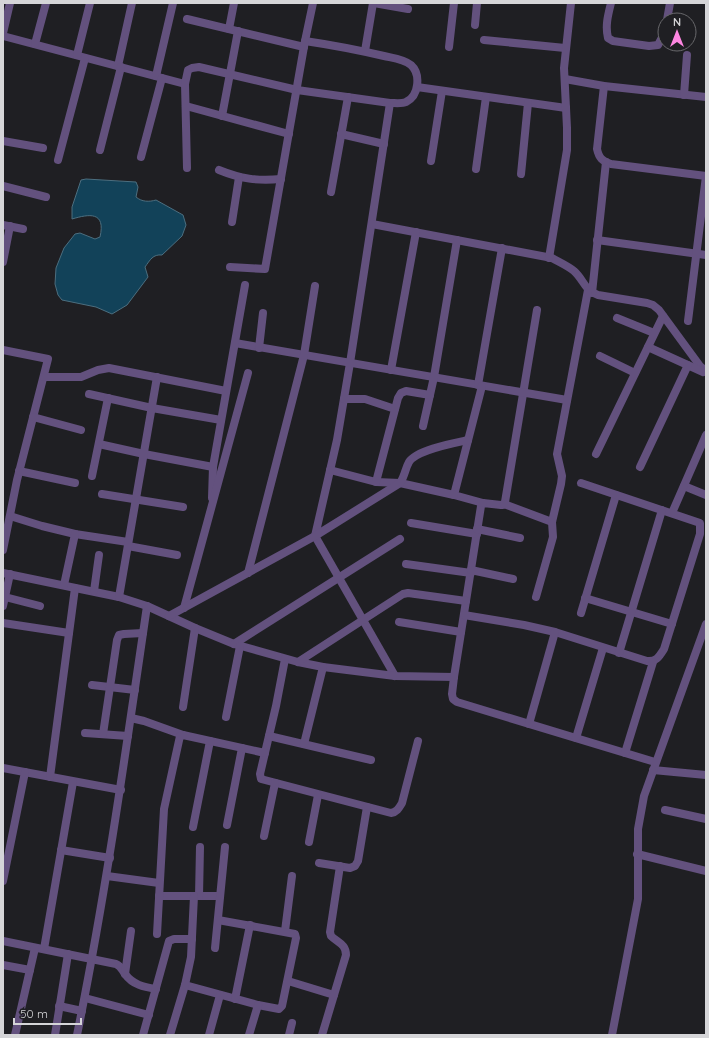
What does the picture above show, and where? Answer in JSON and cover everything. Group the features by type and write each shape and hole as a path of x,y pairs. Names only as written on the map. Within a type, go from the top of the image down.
{"street":[{"path":"3,33 10,3"},
{"path":"35,44 46,3"},
{"path":"58,160 81,56 90,3"},
{"path":"100,150 132,3"},
{"path":"142,157 173,3"},
{"path":"229,29 234,3"},
{"path":"230,267 265,269 312,3"},
{"path":"365,51 374,3 408,9"},
{"path":"449,47 454,3"},
{"path":"475,25 477,3"},
{"path":"549,258 567,150 565,48 571,3"},
{"path":"611,3 606,26 608,38 613,41 649,46 657,45"},
{"path":"186,168 185,84 188,70 192,68 199,67 297,90 390,103 405,103 415,94 417,87 416,72 408,63 401,60 365,51 305,44 187,19"},
{"path":"222,116 238,31"},
{"path":"3,36 185,84"},
{"path":"484,40 565,48"},
{"path":"684,94 687,55"},
{"path":"565,78 604,86 706,97"},
{"path":"604,86 597,149 598,155 602,161 611,164 706,176 688,321"},
{"path":"417,87 566,108"},
{"path":"431,161 442,90"},
{"path":"331,192 348,97"},
{"path":"476,169 486,97"},
{"path":"521,174 528,102"},
{"path":"390,103 344,399 315,536 394,676"},
{"path":"186,106 289,134"},
{"path":"341,134 384,144"},
{"path":"3,141 43,148"},
{"path":"536,596 553,537 552,522 562,476 558,454 567,400 590,291 606,162"},
{"path":"219,170 249,180 281,179"},
{"path":"232,222 239,177"},
{"path":"3,186 46,197"},
{"path":"372,224 549,258 574,271 590,291 598,296 653,305 706,372"},
{"path":"3,262 7,226 23,229"},
{"path":"391,370 416,232"},
{"path":"423,426 434,377 457,240"},
{"path":"597,240 706,255"},
{"path":"454,495 480,385 502,248"},
{"path":"212,504 212,467 246,285"},
{"path":"248,572 304,355 315,286"},
{"path":"504,504 537,310"},
{"path":"259,348 263,313"},
{"path":"596,454 663,316"},
{"path":"617,318 654,333"},
{"path":"235,343 567,400"},
{"path":"648,347 706,372"},
{"path":"3,350 48,359 19,471 3,550"},
{"path":"600,356 635,373"},
{"path":"640,467 688,365"},
{"path":"44,377 81,377 98,370 109,368 226,390"},
{"path":"184,608 248,373"},
{"path":"119,597 157,377"},
{"path":"376,482 398,398 401,393 406,391 430,395"},
{"path":"89,394 152,408 221,420"},
{"path":"92,476 108,398"},
{"path":"344,399 366,399 395,409"},
{"path":"34,417 81,430"},
{"path":"672,513 706,435"},
{"path":"169,616 315,536 400,483 406,472 409,461 419,454 430,449 468,440"},
{"path":"99,444 212,467"},
{"path":"330,470 376,482 400,483 483,502 501,505 504,504 552,522"},
{"path":"19,471 75,483"},
{"path":"581,483 697,521 701,526 664,649 658,659 653,662 625,753"},
{"path":"684,486 706,495"},
{"path":"102,494 183,507"},
{"path":"581,613 616,495"},
{"path":"483,502 481,506 454,677 452,694 454,699 457,702 625,753 654,766 706,775"},
{"path":"620,653 662,510"},
{"path":"10,516 75,534 177,555"},
{"path":"411,523 520,538"},
{"path":"64,585 75,534"},
{"path":"226,717 237,645 339,577 400,539"},
{"path":"94,592 99,555"},
{"path":"406,564 471,572 513,580"},
{"path":"40,606 4,602 6,574 119,597 148,606 195,628 237,645 298,662 323,667 394,676 454,677"},
{"path":"50,777 75,588"},
{"path":"298,662 362,619 403,594 408,593 466,601"},
{"path":"585,598 672,624"},
{"path":"78,1035 93,959 110,858 148,606"},
{"path":"464,615 555,632 653,662"},
{"path":"399,622 461,632"},
{"path":"3,623 69,633"},
{"path":"612,1035 638,899 638,829 644,796 706,624"},
{"path":"184,707 195,628"},
{"path":"529,724 555,632"},
{"path":"103,734 117,640 119,635 143,633"},
{"path":"576,738 604,648"},
{"path":"285,659 260,774 261,778 391,814 399,809 402,803 418,741"},
{"path":"304,744 323,667"},
{"path":"92,685 135,690"},
{"path":"131,718 184,735 265,753"},
{"path":"85,732 128,736"},
{"path":"157,934 164,809 178,739 180,736 184,735"},
{"path":"269,736 371,760"},
{"path":"193,827 210,741"},
{"path":"227,825 242,748"},
{"path":"3,768 121,790"},
{"path":"3,881 25,772"},
{"path":"44,949 73,782"},
{"path":"264,836 275,783"},
{"path":"309,842 318,795"},
{"path":"319,863 350,868 356,866 367,807"},
{"path":"664,810 706,819"},
{"path":"170,1035 185,985 191,957 200,847"},
{"path":"215,948 225,847"},
{"path":"61,850 110,858"},
{"path":"637,854 706,871"},
{"path":"322,1035 346,955 344,945 331,936 330,932 340,866"},
{"path":"107,876 159,883"},
{"path":"285,931 292,876"},
{"path":"159,896 220,896"},
{"path":"185,985 258,1005 279,1009 281,1008 288,981 296,936 293,933 285,931 218,920"},
{"path":"235,999 250,925"},
{"path":"124,974 131,931"},
{"path":"143,1035 169,941 174,939 192,939"},
{"path":"3,941 116,964 119,965 124,974 141,987 156,989"},
{"path":"15,1035 35,948"},
{"path":"55,1035 68,954"},
{"path":"3,965 30,970"},
{"path":"288,981 334,995"},
{"path":"209,1035 220,995"},
{"path":"85,998 149,1015"},
{"path":"249,1035 258,1005"},
{"path":"59,1006 82,1012"},
{"path":"289,1035 292,1023"}],"water":[{"path":"81,180 136,182 138,187 136,197 146,201 156,200 183,215 186,225 182,236 162,255 156,255 148,262 145,267 148,277 127,305 112,314 96,307 62,300 58,295 55,284 56,268 64,248 75,234 80,233 95,239 100,237 101,223 95,216 84,216 72,219 72,207"}]}
